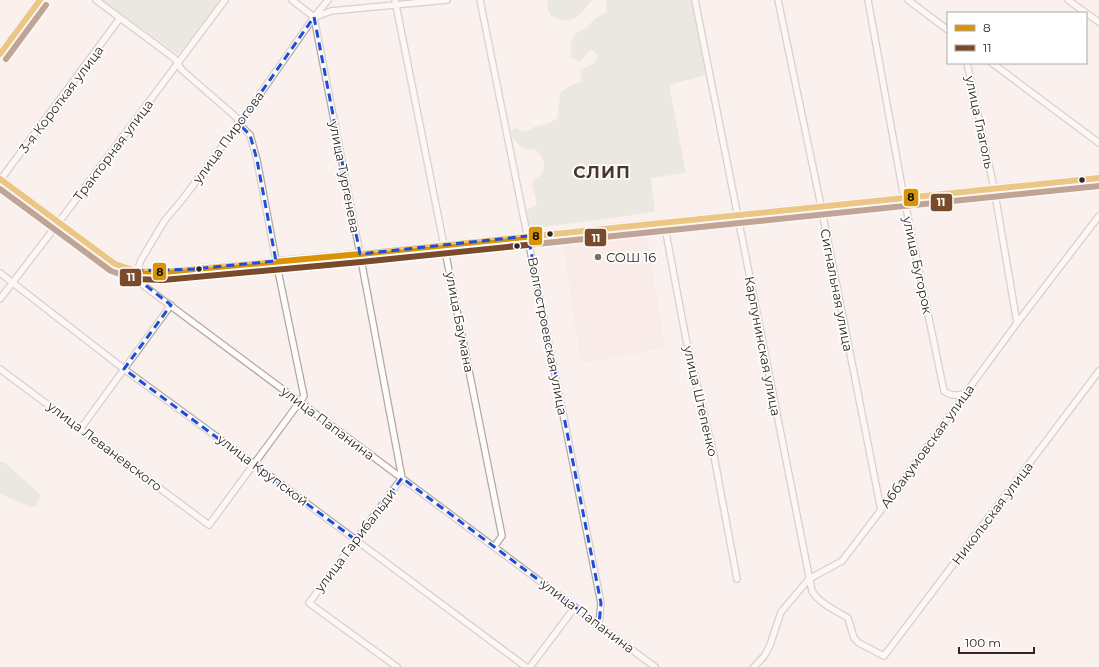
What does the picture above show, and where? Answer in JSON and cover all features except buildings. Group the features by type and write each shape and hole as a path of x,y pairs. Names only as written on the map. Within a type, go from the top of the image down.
{"street":[{"path":"0,54 40,0"},
{"path":"96,0 174,58 182,70 237,118 239,124 250,135 257,160 304,396 254,464"},
{"name":"Тракторная улица","path":"0,299 225,0"},
{"path":"292,0 314,17 331,11 396,2 447,0"},
{"name":"улица Пирогова","path":"136,278 141,260 165,220 182,200 239,124 314,17 328,0"},
{"name":"Волгостроевская улица","path":"480,0 601,603 598,625"},
{"name":"Карпунинская улица","path":"695,0 812,591 816,598 848,618 854,638 859,643 884,656"},
{"name":"Сигнальная улица","path":"778,0 821,206 881,510"},
{"name":"улица Бугорок","path":"868,0 904,198 944,391 949,395 965,394"},
{"path":"908,0 947,29"},
{"path":"1068,0 1085,12"},
{"name":"улица Баумана","path":"396,2 502,536 494,547"},
{"path":"1087,14 1099,22"},
{"name":"улица Тургенева","path":"314,17 402,478"},
{"name":"3-я Короткая улица","path":"1,179 120,18"},
{"name":"улица Глаголь","path":"967,64 994,188 1017,323"},
{"path":"993,64 1099,143"},
{"path":"115,264 137,271 190,273 276,261 360,254 1099,178"},
{"name":"улица Папанина","path":"1,179 136,278 656,667"},
{"name":"Аббакумовская улица","path":"754,667 766,655 781,612 809,579 842,561 881,510 1017,323 1099,216"},
{"name":"улица Штепенко","path":"664,222 686,339 714,456 737,579"},
{"name":"улица Крупской","path":"0,273 124,369 526,667"},
{"path":"81,428 171,305"},
{"name":"улица Леваневского","path":"0,368 209,524 254,464"},
{"name":"Никольская улица","path":"884,656 1099,371"},
{"name":"улица Гарибальди","path":"397,667 309,602 402,478"},
{"path":"530,667 575,607"}],"highlighted area":[{"path":"314,17 360,254 528,236 601,603 599,625 402,478 356,540 124,369 171,305 136,278 137,271 194,269 276,261 257,160 250,135 239,124"}],"shaded area":[{"path":"102,0 220,0 183,49 179,54 177,54"},
{"path":"547,0 592,0 574,19 562,20 552,17 548,10"},
{"path":"605,0 692,0 706,75 669,85 686,173 651,178 655,212 529,229 526,212 537,203 532,185 534,180 542,172 544,164 538,152 533,149 524,149 513,139 511,133 514,128 525,132 534,127 547,124 558,118 560,93 571,85 581,82 580,70 593,64 598,56 593,50 586,54 580,62 571,57 571,43 576,33 606,12 607,2"},
{"path":"646,229 665,348 581,363 562,238"},
{"path":"0,462 4,462 41,495 35,507 30,507 0,494"}],"transit line":[{"name":"8","path":"0,54 40,0"},
{"name":"11","path":"6,59 46,5"},
{"name":"8","path":"0,179 115,264 137,271 163,272 360,254 1099,178"},
{"name":"11","path":"0,189 111,271 135,279 163,280 361,262 1099,186"}],"place":[{"name":"СОШ 16","path":"598,257"}],"district":[{"name":"СЛИП","path":"602,172"}]}
